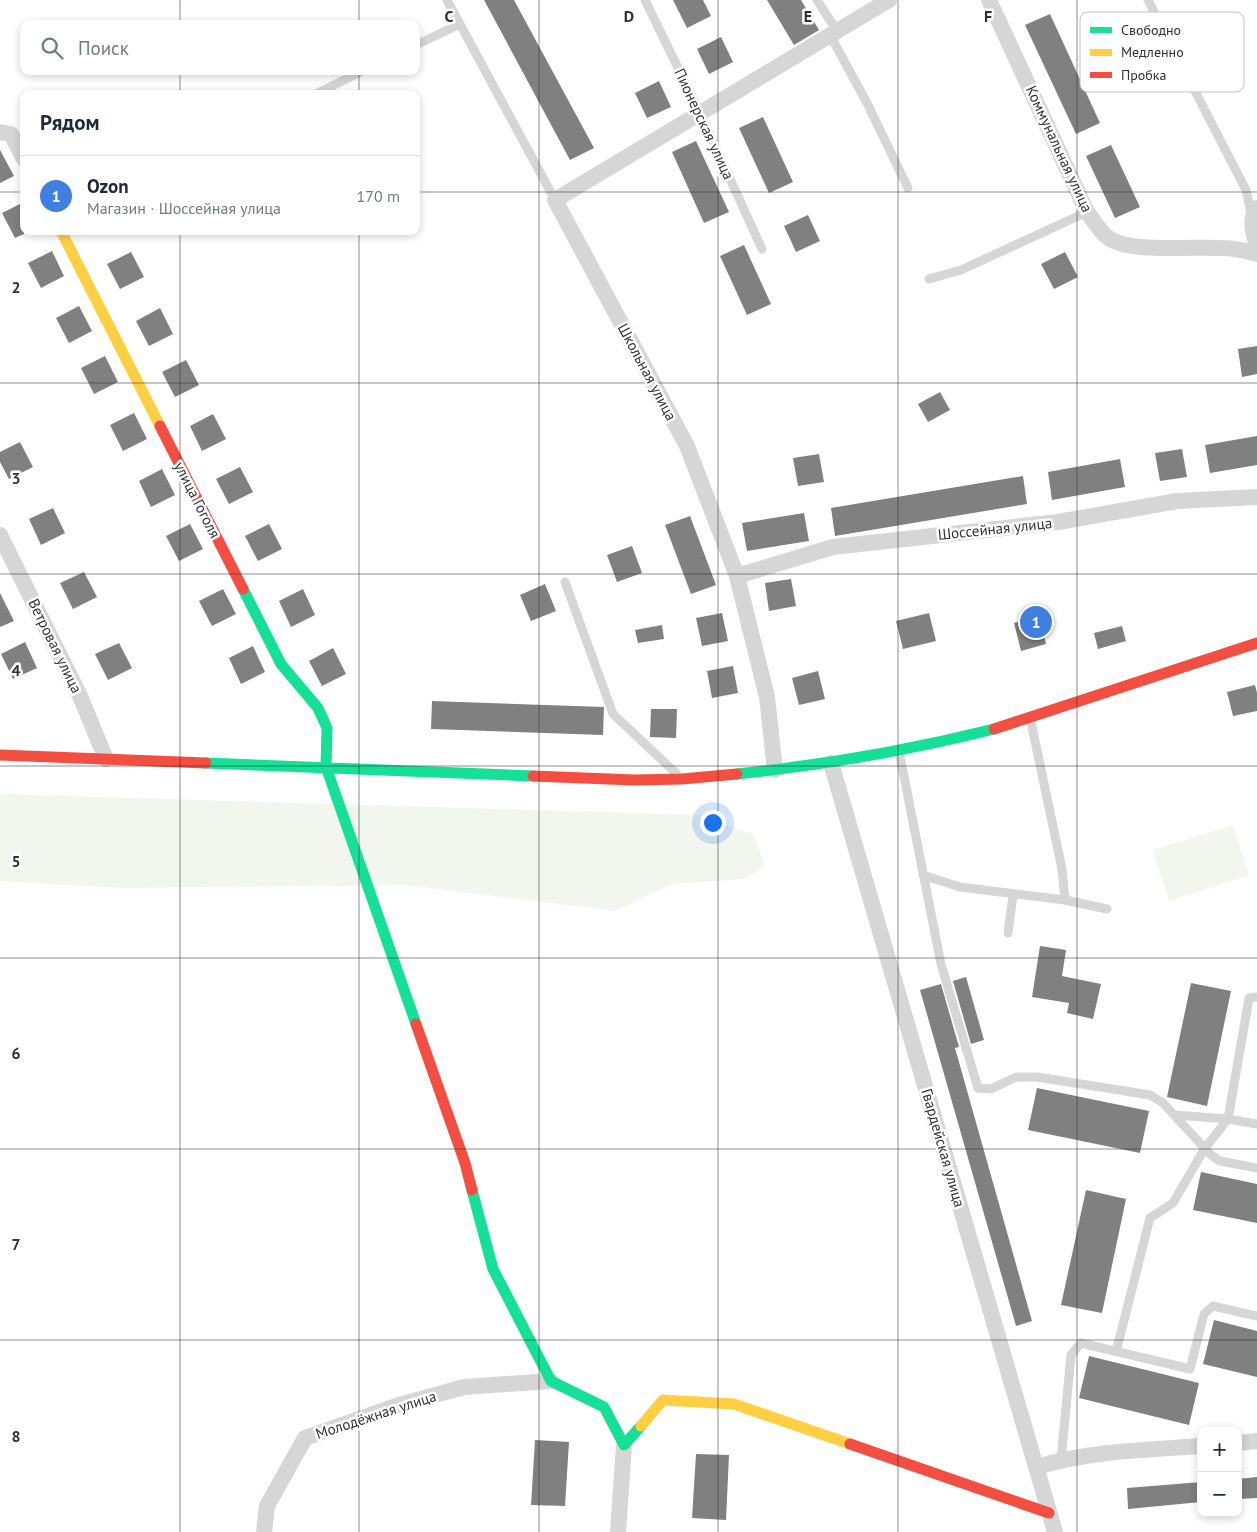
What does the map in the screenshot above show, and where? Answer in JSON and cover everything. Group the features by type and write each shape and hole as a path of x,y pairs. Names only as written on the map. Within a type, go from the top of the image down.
{"street":[{"path":"554,200 889,0"},
{"name":"Коммунальная улица","path":"989,0 1087,212 1105,236 1116,243 1144,247 1219,248 1244,250 1257,254"},
{"path":"6,133 20,153"},
{"name":"Школьная улица","path":"554,200 687,446 736,576 767,697 775,770"},
{"path":"1255,214 1254,236 1257,245"},
{"name":"улица Гоголя","path":"63,235 280,664 318,708 326,728 326,766 465,1163 493,1270 551,1381"},
{"name":"Шоссейная улица","path":"736,576 833,547 1058,522 1177,501 1257,497"},
{"name":"Ветровая улица","path":"0,535 80,696 106,759"},
{"path":"0,755 326,766 634,780 682,779 831,764 993,729 1257,643"},
{"name":"Гвардейская улица","path":"831,764 1055,1532"},
{"path":"551,1381 604,1408 624,1445 618,1532"},
{"name":"Молодёжная улица","path":"264,1532 267,1506 305,1438 399,1405 464,1387 551,1381"},
{"path":"624,1445 663,1400 734,1404 1050,1513"},
{"path":"1242,1443 1257,1441"},
{"path":"1037,1467 1060,1460 1100,1454 1197,1446"}],"lane":[{"name":"Школьная улица","path":"447,0 554,200"},
{"name":"Пионерская улица","path":"645,0 700,113 762,249"},
{"path":"817,0 908,188"},
{"path":"1148,0 1154,12"},
{"path":"420,43 460,24"},
{"path":"324,90 354,75"},
{"path":"1195,92 1246,190 1255,214"},
{"path":"929,279 961,270 1087,212"},
{"path":"565,582 613,714 682,779"},
{"path":"1030,717 1062,870 1066,900"},
{"path":"899,750 941,964 978,1088 991,1089 1016,1077 1038,1077 1150,1095 1163,1102 1205,1148 1220,1161 1257,1168"},
{"path":"923,875 960,887 1066,900 1107,909"},
{"path":"1008,933 1013,895"},
{"path":"1116,1352 1150,1218 1173,1203 1205,1148 1228,1119 1249,998 1257,997"},
{"path":"1174,1114 1257,1124"},
{"path":"1060,1460 1071,1355 1081,1344 1190,1369 1204,1314 1213,1306 1257,1316"}],"shaded area":[{"path":"0,794 697,815 754,835 765,865 746,879 672,884 616,911 406,885 125,888 0,881"},
{"path":"1233,825 1249,875 1169,901 1153,850"}],"building":[{"path":"484,0 514,0 594,148 570,160"},
{"path":"673,0 703,0 711,16 687,28"},
{"path":"767,0 801,0 819,30 794,45"},
{"path":"1050,14 1080,79 1080,92 1086,92 1100,123 1076,134 1025,25"},
{"path":"721,37 733,62 709,74 697,49"},
{"path":"659,81 671,107 647,118 635,93"},
{"path":"763,117 793,182 769,193 739,128"},
{"path":"696,141 729,212 704,223 672,152"},
{"path":"1111,145 1140,207 1115,218 1086,156"},
{"path":"0,150 14,176 0,183"},
{"path":"20,204 20,235 22,235 15,238 2,213"},
{"path":"808,215 820,241 796,252 784,226"},
{"path":"744,245 771,304 747,315 720,256"},
{"path":"52,251 64,276 41,288 28,263"},
{"path":"131,252 144,277 120,289 107,264"},
{"path":"1065,252 1078,277 1054,289 1041,264"},
{"path":"79,306 92,331 69,343 56,318"},
{"path":"160,308 173,334 149,346 136,321"},
{"path":"1257,346 1257,374 1242,377 1238,349"},
{"path":"105,356 118,382 94,394 81,368"},
{"path":"186,360 199,385 175,397 162,372"},
{"path":"940,392 950,410 928,422 918,404"},
{"path":"134,413 147,439 123,451 110,425"},
{"path":"213,414 226,439 202,451 190,426"},
{"path":"1257,436 1257,465 1210,473 1205,445"},
{"path":"20,442 33,467 9,479 0,462 0,452"},
{"path":"1182,449 1187,477 1160,481 1155,453"},
{"path":"819,454 824,482 798,486 793,458"},
{"path":"1120,459 1125,487 1052,500 1048,472"},
{"path":"240,467 253,492 229,504 216,479"},
{"path":"162,469 175,495 151,507 139,481"},
{"path":"1023,476 1027,504 835,536 831,508"},
{"path":"53,508 65,533 41,545 29,519"},
{"path":"804,513 809,541 747,551 742,523"},
{"path":"690,516 716,585 691,594 665,525"},
{"path":"190,524 203,549 179,561 166,536"},
{"path":"269,524 282,549 258,561 245,536"},
{"path":"632,546 642,573 617,582 607,555"},
{"path":"84,572 97,597 73,609 60,583"},
{"path":"791,579 796,606 769,611 765,583"},
{"path":"545,584 556,611 531,621 520,595"},
{"path":"223,589 236,614 212,626 199,601"},
{"path":"303,589 315,615 291,627 279,601"},
{"path":"0,593 14,621 0,627"},
{"path":"722,613 728,641 702,646 696,618"},
{"path":"929,613 936,641 903,649 896,621"},
{"path":"1040,617 1046,644 1021,651 1014,623"},
{"path":"662,625 664,639 638,643 635,630"},
{"path":"1122,626 1126,641 1098,649 1094,633"},
{"path":"25,642 37,668 13,679 1,654"},
{"path":"119,643 132,668 108,680 95,654"},
{"path":"253,646 265,672 241,684 229,658"},
{"path":"333,648 346,674 322,686 309,661"},
{"path":"733,666 738,693 712,698 707,671"},
{"path":"818,671 825,699 799,705 792,678"},
{"path":"1255,685 1257,711 1233,716 1227,692"},
{"path":"432,701 604,707 603,735 431,729"},
{"path":"651,709 677,709 676,738 650,737"},
{"path":"1040,946 1066,950 1062,976 1101,984 1093,1019 1067,1013 1069,1003 1032,997"},
{"path":"966,977 984,1040 971,1044 953,981"},
{"path":"1191,983 1231,991 1207,1106 1167,1097"},
{"path":"941,984 959,1047 955,1048 1032,1321 1016,1326 920,990"},
{"path":"1037,1088 1149,1111 1140,1153 1028,1130"},
{"path":"1201,1172 1257,1184 1257,1223 1193,1210"},
{"path":"1086,1190 1126,1199 1102,1313 1061,1305"},
{"path":"1214,1320 1257,1331 1257,1377 1203,1364"},
{"path":"1089,1356 1199,1383 1189,1425 1079,1398"},
{"path":"535,1440 569,1442 565,1506 531,1505"},
{"path":"696,1454 729,1455 726,1520 692,1518"},
{"path":"1257,1477 1257,1498 1242,1499 1242,1479"},
{"path":"1197,1482 1197,1502 1128,1509 1127,1488"}],"traffic: fast":[{"path":"243,589 281,664 318,708 327,728 326,767 416,1024"},
{"path":"737,774 867,756 931,744 994,729"},
{"path":"206,763 533,776"},
{"path":"472,1190 493,1269 551,1381 604,1407 624,1445 641,1426"}],"traffic: slow":[{"path":"63,235 160,426"},
{"path":"641,1426 663,1400 734,1404 850,1444"}],"traffic: jam":[{"path":"160,426 243,589"},
{"path":"994,729 1257,643"},
{"path":"0,755 206,763"},
{"path":"533,776 634,780 682,779 737,774"},
{"path":"416,1024 465,1163 472,1190"},
{"path":"850,1444 1049,1513"}],"place":[{"name":"Ozon","path":"1036,622"}]}
